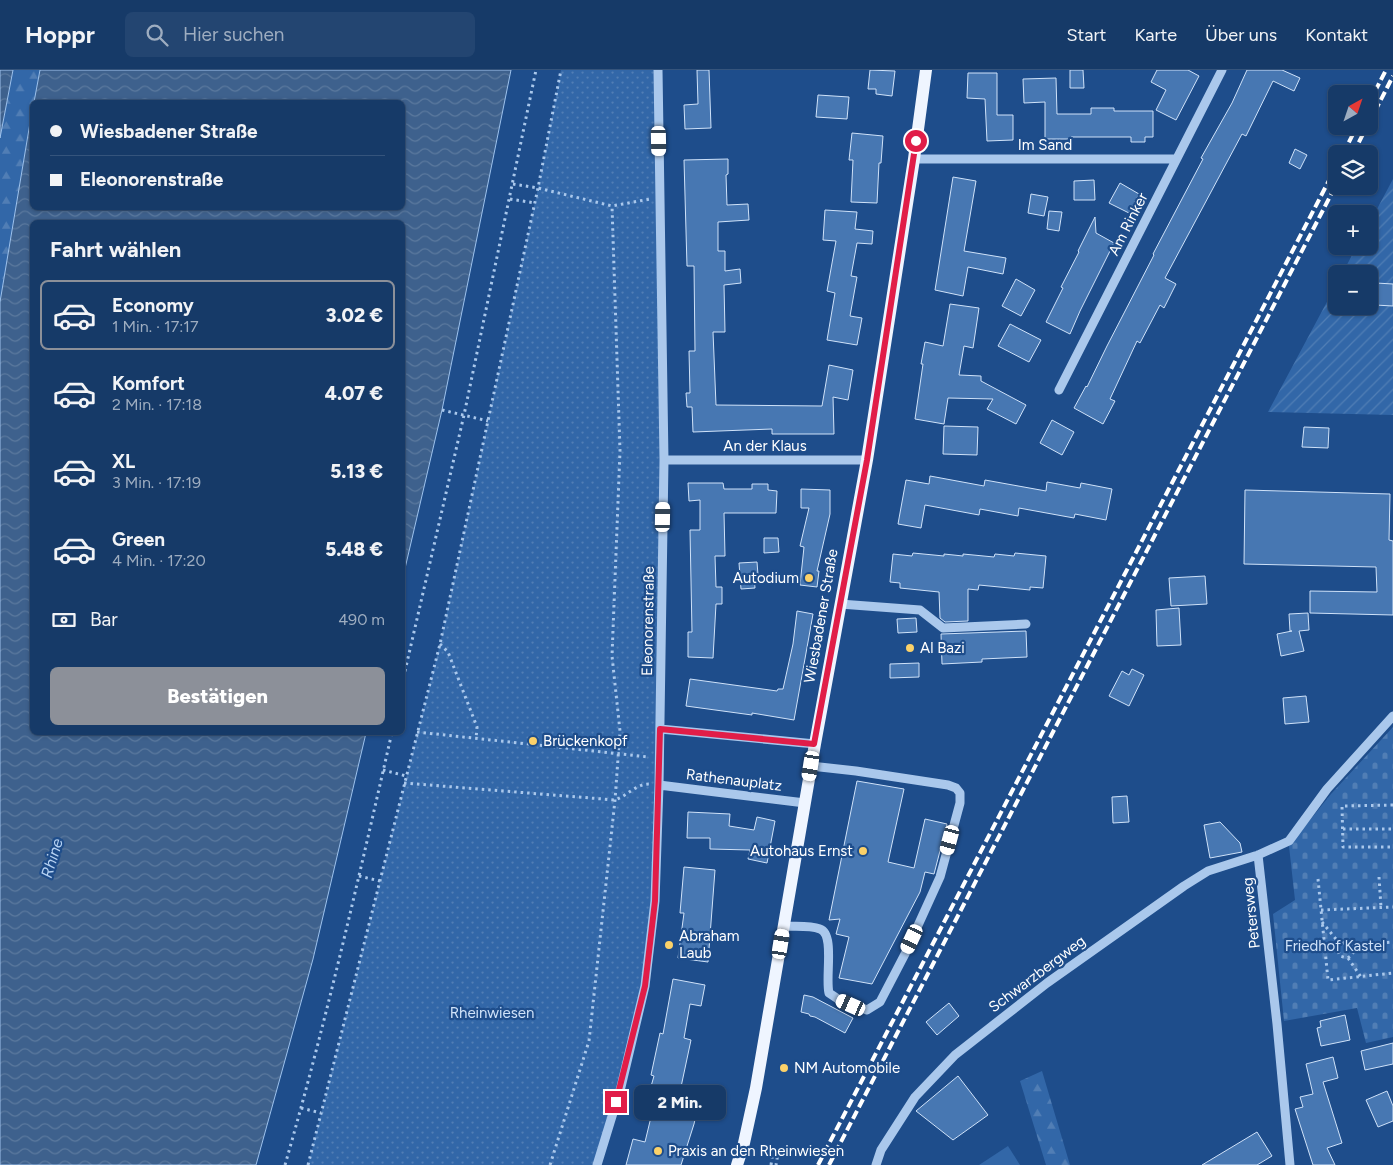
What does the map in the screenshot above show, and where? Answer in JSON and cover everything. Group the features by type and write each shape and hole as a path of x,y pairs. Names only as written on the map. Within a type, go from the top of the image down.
{"main road":[{"name":"Wiesbadener Straße","path":"737,1165 744,1143 756,1088 814,744 867,460 926,70"}],"street":[{"name":"Eleonorenstraße","path":"597,1165 621,1087 645,986 655,901 660,758 664,460 658,70"},
{"name":"Am Rinker","path":"1059,390 1222,70"},
{"name":"Im Sand","path":"914,159 1176,159"},
{"name":"An der Klaus","path":"664,460 867,460"},
{"path":"840,604 920,610 943,628 1026,624"},
{"name":"Petersweg","path":"1290,1165 1277,1024 1258,855 1288,841 1327,789 1393,716"},
{"path":"660,729 814,744"},
{"path":"784,926 820,929 827,934 827,986 829,993 838,999 867,1010 875,1006 880,1002 905,954 940,876 960,803 960,794 956,788 948,785 856,770 811,766"},
{"name":"Rathenauplatz","path":"659,786 805,802"},
{"name":"Schwarzbergweg","path":"876,1165 881,1150 915,1097 955,1055 1047,983 1184,886 1208,871 1258,855"}],"path":[{"path":"405,671 464,416 536,70"},
{"path":"308,1165 440,644 535,203 561,70"},
{"path":"513,184 538,188 612,206 645,201 660,195"},
{"path":"510,199 535,203"},
{"path":"550,1165 589,1042 615,800 620,731 612,656 620,451 612,206"},
{"path":"442,410 488,421"},
{"path":"440,644 448,652 477,727 476,739"},
{"path":"417,732 660,758"},
{"path":"285,1165 359,876 391,735"},
{"path":"383,770 406,776"},
{"path":"404,783 615,800 646,784 659,786"},
{"path":"1393,805 1342,806 1343,847 1393,847"},
{"path":"1343,829 1393,829"},
{"path":"359,876 380,881"},
{"path":"1379,877 1381,908"},
{"path":"1318,879 1328,980 1393,973"},
{"path":"1321,910 1393,907"},
{"path":"1322,922 1340,944"},
{"path":"1340,944 1345,942 1352,945 1393,942"},
{"path":"1340,944 1338,954 1348,958 1361,976"},
{"path":"1348,958 1353,954 1352,945"},
{"path":"301,1108 321,1113"},
{"path":"763,1149 778,1153 776,1165"},
{"path":"771,1165 773,1152"}],"green space":[{"path":"13,70 40,70 34,100 30,100 30,123 0,302 0,138"},
{"name":"Rheinwiesen","path":"561,70 658,70 664,460 659,797 645,986 597,1165 308,1165 440,644 538,188"},
{"path":"1393,179 1393,415 1268,412 1328,300 1328,315 1378,315 1378,265 1347,265 1352,255 1378,255 1378,207"},
{"name":"Friedhof Kastel","path":"1393,727 1393,1037 1366,1043 1357,1008 1284,1021 1273,914 1295,900 1289,846 1331,794"},
{"path":"1042,1071 1070,1165 1046,1165 1020,1081"},
{"path":"1008,1146 1020,1165 979,1165"}],"water":[{"path":"0,70 13,70 0,138"},
{"name":"Rhine","path":"40,70 511,70 442,410 405,568 405,220 30,220 30,735 366,735 313,959 256,1165 0,1165 0,302 30,123 30,210 405,210 405,100 34,100"}],"building":[{"path":"697,70 709,70 711,128 685,129 684,105 698,104"},
{"path":"870,70 895,71 892,96 876,94 876,89 868,89"},
{"path":"1070,70 1083,70 1084,88 1070,88"},
{"path":"1157,70 1188,70 1199,76 1176,120 1156,110 1166,90 1151,82"},
{"path":"1247,70 1282,70 1300,78 1294,91 1273,81 1246,136 1242,134 1165,278 1176,284 1164,308 1160,305 1140,343 1137,341 1110,399 1115,401 1103,424 1074,408 1087,387"},
{"path":"968,73 997,73 997,115 1013,115 1013,140 987,141 985,99 967,98"},
{"path":"1056,78 1057,114 1091,114 1091,108 1114,108 1114,111 1153,111 1153,137 1145,137 1145,142 1131,142 1131,137 1045,139 1045,102 1024,103 1023,79"},
{"path":"818,95 849,97 847,119 816,117"},
{"path":"852,133 883,136 881,163 879,163 877,203 851,202 853,160 849,160"},
{"path":"1295,149 1307,155 1300,169 1289,163"},
{"path":"728,159 728,174 726,175 727,205 748,204 749,220 718,222 718,251 725,251 725,271 740,269 741,283 724,285 725,332 713,332 716,405 822,406 829,365 853,370 848,400 833,397 834,434 772,434 772,429 693,432 692,407 687,407 686,393 690,393 689,351 695,351 694,266 687,266 684,160"},
{"path":"953,177 976,181 964,251 1006,258 1003,274 968,267 963,296 935,290"},
{"path":"1094,180 1095,200 1074,200 1074,181"},
{"path":"1120,183 1139,194 1129,213 1109,203"},
{"path":"1031,194 1048,197 1044,216 1028,213"},
{"path":"825,210 857,212 855,229 873,231 872,244 857,243 851,276 857,277 850,316 862,318 857,345 827,340 835,293 827,291 836,241 823,240"},
{"path":"1049,211 1062,212 1059,231 1047,229"},
{"path":"1095,217 1096,233 1114,243 1070,334 1046,322"},
{"path":"1016,279 1035,290 1021,316 1002,306"},
{"path":"1378,283 1393,284 1393,306 1378,305"},
{"path":"950,304 979,308 973,348 964,346 959,375 981,376 981,381 1026,405 1016,424 987,409 993,399 948,398 944,424 915,419 925,342 943,346"},
{"path":"1010,324 1041,340 1029,362 998,346"},
{"path":"1052,420 1074,432 1062,455 1040,443"},
{"path":"944,426 978,427 977,455 943,454"},
{"path":"1304,427 1329,428 1328,448 1302,447"},
{"path":"930,476 984,486 985,480 1046,491 1047,482 1080,488 1081,483 1112,489 1106,520 1075,514 1074,518 1019,508 1018,516 980,509 979,515 925,505 921,528 898,524 906,480 929,484"},
{"path":"688,483 723,483 724,489 752,489 752,484 768,484 768,490 777,491 776,513 724,513 725,556 715,556 716,587 722,587 722,604 716,604 713,658 688,657 688,632 692,632 690,530 700,530 700,500 689,501"},
{"path":"801,489 830,490 830,514 817,571 819,571 817,587 800,585 804,547 800,546 809,508 801,508"},
{"path":"1245,490 1390,494 1389,540 1393,541 1393,615 1310,613 1310,591 1377,592 1376,567 1244,564"},
{"path":"764,538 778,538 779,552 764,553"},
{"path":"913,553 994,557 995,554 1014,556 1015,553 1046,556 1043,588 1030,587 1030,590 979,585 978,590 968,589 968,621 945,622 940,618 939,592 900,588 900,583 890,582 893,554 912,556"},
{"path":"757,562 758,575 754,575 755,588 741,589 739,563"},
{"path":"1205,576 1207,604 1171,606 1169,578"},
{"path":"1179,608 1181,645 1157,646 1156,610"},
{"path":"797,611 813,614 794,720 752,713 752,715 686,706 690,679 777,691 778,689 783,689 793,644"},
{"path":"1308,613 1309,630 1299,631 1304,651 1281,656 1277,634 1292,631 1290,631 1289,614"},
{"path":"916,618 917,632 898,633 897,619"},
{"path":"1026,631 1027,657 982,659 982,662 942,664 941,634"},
{"path":"919,663 919,677 890,678 890,664"},
{"path":"1132,669 1144,675 1129,706 1109,696 1122,671 1129,675"},
{"path":"1306,696 1309,722 1285,724 1283,698"},
{"path":"857,781 904,789 888,862 914,868 925,819 947,824 934,874 925,872 920,892 872,984 839,978 849,937 836,934 840,919 829,920"},
{"path":"1127,796 1129,822 1113,823 1112,797"},
{"path":"688,812 730,814 729,826 754,830 757,817 775,821 767,863 748,859 750,850 710,849 710,838 687,838"},
{"path":"1220,822 1240,843 1242,852 1210,858 1204,825"},
{"path":"684,867 715,870 708,962 678,958 684,913 680,913"},
{"path":"673,979 705,985 701,1006 690,1004 684,1038 691,1040 678,1101 682,1102 681,1107 697,1111 694,1124 681,1165 626,1165 633,1139 645,1142 651,1117 643,1114 654,1076 651,1075 660,1033 663,1034"},
{"path":"804,995 813,997 853,1018 845,1033 809,1014 801,1012"},
{"path":"949,1003 959,1016 937,1035 926,1022"},
{"path":"1345,1015 1350,1040 1321,1046 1317,1028 1321,1027 1320,1021"},
{"path":"1393,1043 1393,1064 1365,1070 1361,1051"},
{"path":"1333,1057 1338,1078 1323,1082 1342,1143 1327,1148 1335,1165 1313,1165 1295,1109 1303,1107 1300,1097 1313,1094 1306,1064"},
{"path":"958,1076 988,1115 953,1140 916,1111"},
{"path":"1387,1091 1393,1106 1393,1121 1378,1127 1366,1100"},
{"path":"1257,1132 1272,1156 1257,1165 1202,1165"}],"railway":[{"path":"1378,86 1386,70"},
{"path":"1378,105 1393,76"},
{"path":"1348,145 1352,135"},
{"path":"1358,145 1362,135"},
{"path":"818,1165 1328,182"},
{"path":"829,1165 1331,195"}],"place":[{"name":"Autodium","path":"809,578"},
{"name":"Al Bazi","path":"910,648"},
{"name":"Brückenkopf","path":"533,741"},
{"name":"Autohaus Ernst","path":"863,851"},
{"name":"Abraham Laub","path":"669,945"},
{"name":"NM Automobile","path":"784,1068"},
{"name":"Praxis an den Rheinwiesen","path":"658,1151"}],"route":[{"path":"616,1102 645,986 655,901 660,729 814,744 867,460 916,141"}]}
